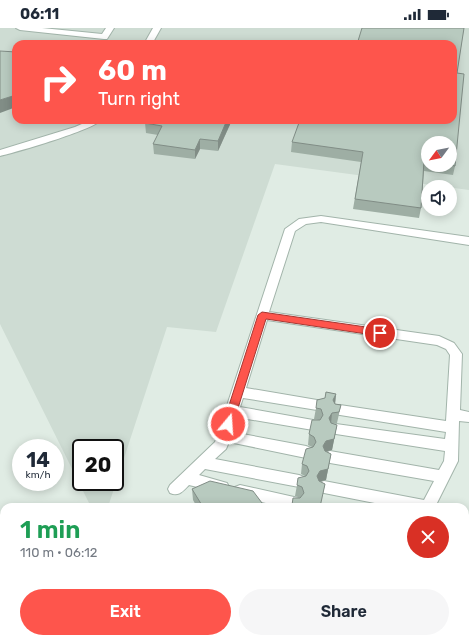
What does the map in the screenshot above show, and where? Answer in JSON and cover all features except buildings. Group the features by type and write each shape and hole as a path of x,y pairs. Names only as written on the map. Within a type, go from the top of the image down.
{"street":[{"path":"20,28 104,37 110,28"},
{"path":"150,40 157,28"},
{"path":"0,153 93,124"},
{"path":"175,489 221,445 290,229 303,221 321,219 469,241"},
{"path":"262,315 440,341 450,346 456,354 451,461 430,503"},
{"path":"238,392 317,405"},
{"path":"340,410 453,420 469,417"},
{"path":"232,411 313,425"},
{"path":"336,428 452,446"},
{"path":"224,436 306,452"},
{"path":"330,457 444,477"},
{"path":"202,463 299,482"},
{"path":"186,478 294,503"},
{"path":"324,487 407,503"}],"shaded area":[{"path":"0,28 469,28 469,190 457,188 457,180 421,180 421,184 275,164 216,332 167,327 124,458 124,439 72,439 72,469 64,453 64,439 57,439 0,324"},
{"path":"83,491 113,491 109,503 89,503"}],"route":[{"path":"228,424 262,315 380,333"}]}
